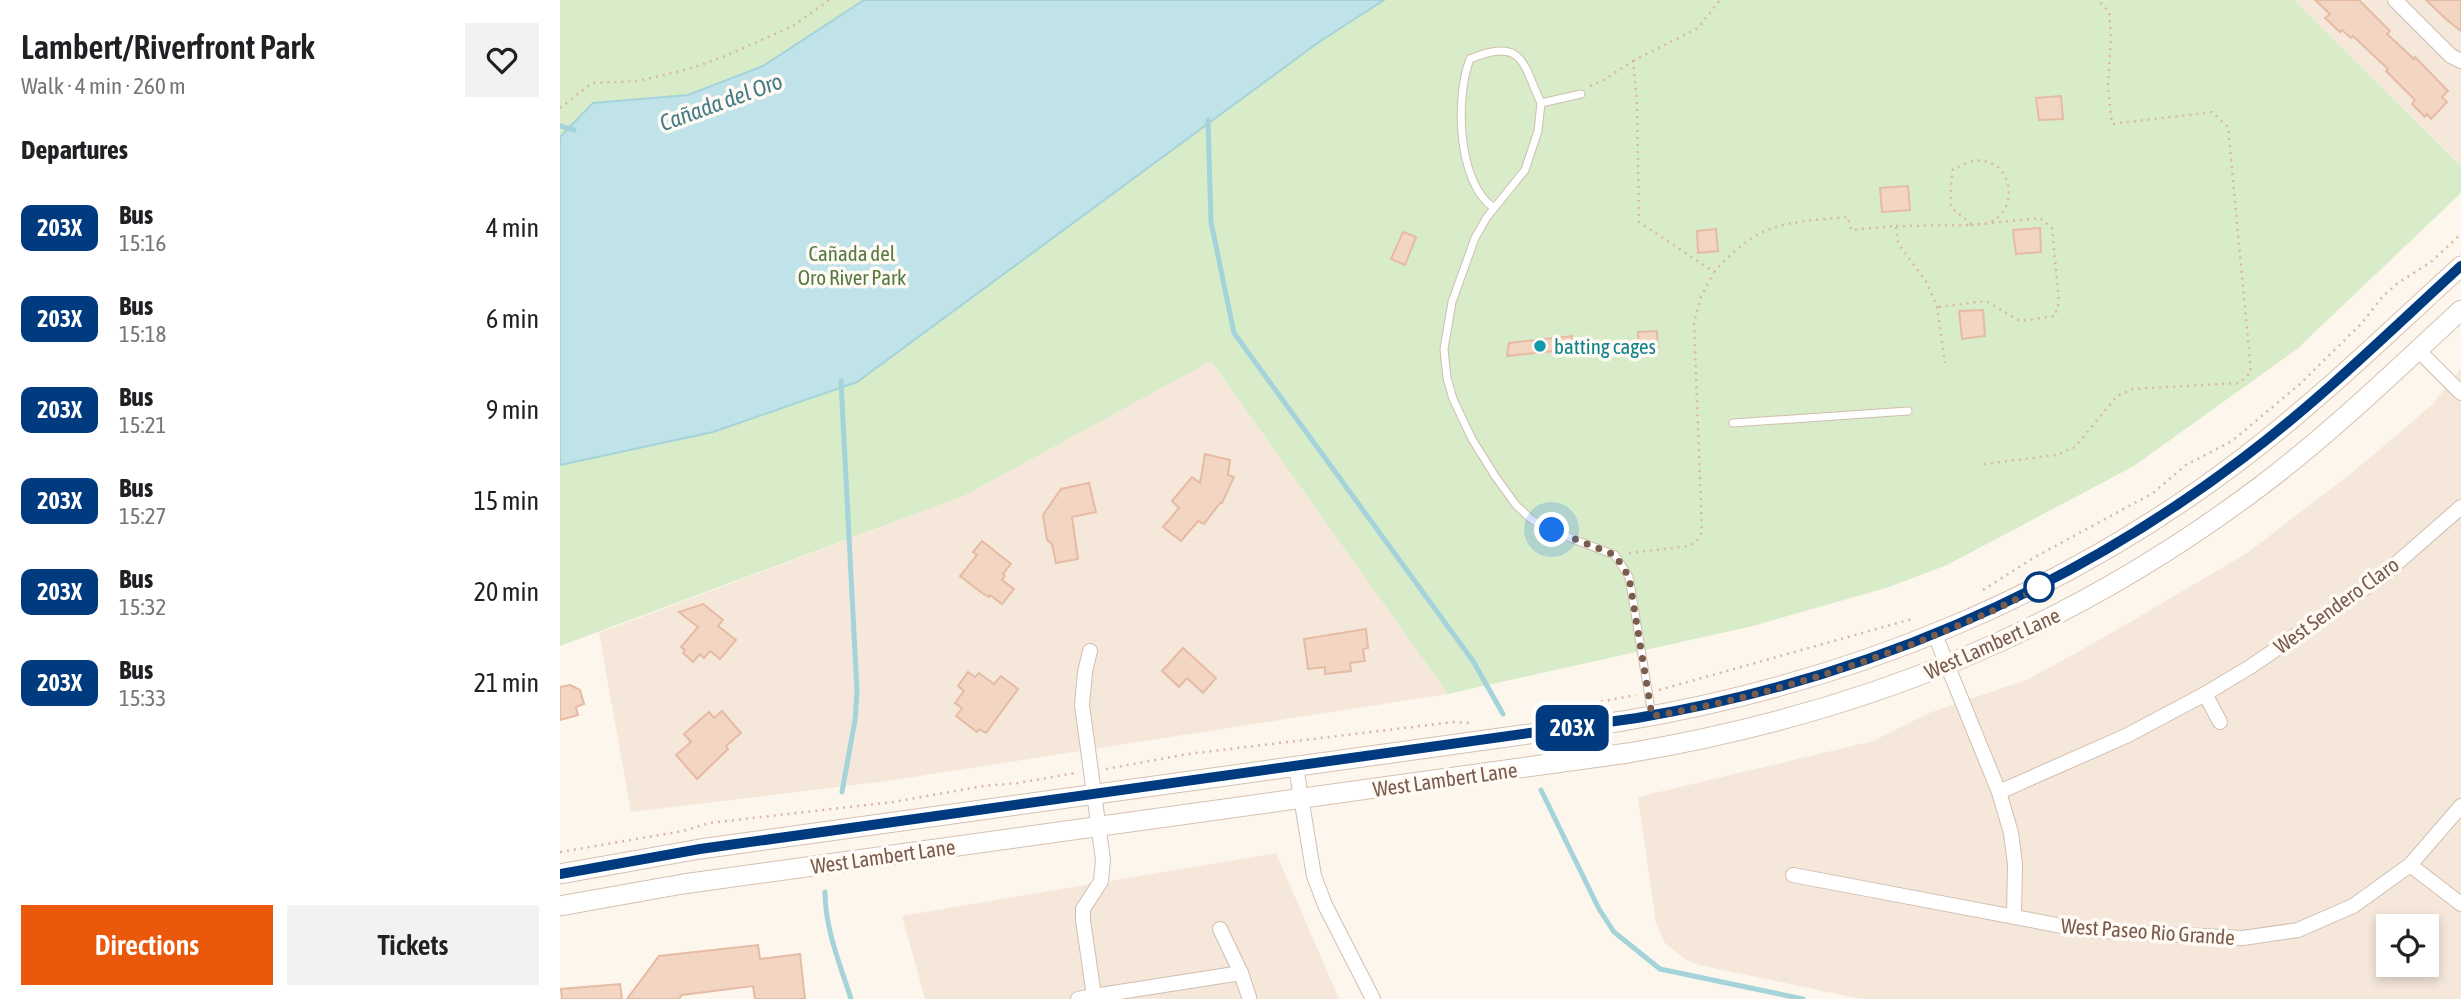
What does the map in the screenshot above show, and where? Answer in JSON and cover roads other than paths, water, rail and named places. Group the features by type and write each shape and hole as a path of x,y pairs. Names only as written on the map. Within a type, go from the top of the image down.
{"main road":[{"name":"West Lambert Lane","path":"560,874 689,851 1652,716 1727,700 1852,666 1935,635 2015,600 2064,575 2183,501 2276,432 2461,266"},
{"name":"West Lambert Lane","path":"560,906 682,884 1628,753 1709,738 1863,697 1988,649 2061,613 2202,528 2297,457 2461,310"}],"street":[{"path":"2395,0 2451,57 2461,61"},
{"path":"2418,350 2461,393"},
{"name":"West Sendero Claro","path":"1999,792 2128,734 2250,667 2381,577 2461,508"},
{"path":"1935,635 1999,792 2015,849 2014,917"},
{"path":"1090,651 1082,705 1102,872 1101,881 1086,901 1083,920 1094,996"},
{"path":"2205,694 2220,722"},
{"path":"1296,766 1314,876 1325,905 1373,999"},
{"name":"West Paseo Rio Grande","path":"1793,875 2083,930 2244,937 2298,930 2353,906 2410,865 2461,806"},
{"path":"2410,865 2461,904"},
{"path":"1220,929 1249,996"},
{"path":"1078,999 1241,973"}],"lane":[{"path":"1494,208 1479,191 1469,173 1461,99 1464,74 1470,59 1484,53 1513,54 1523,60 1541,103 1538,131 1525,170 1494,208 1475,238 1451,302 1444,349 1447,377 1453,400 1472,439 1516,505 1532,520 1573,540 1615,555 1629,577 1652,716"},
{"path":"1541,103 1581,94"},
{"path":"1733,423 1908,411"}],"water":[{"name":"Cañada del Oro River Park","path":"864,0 1384,0 1319,42 857,382 713,432 560,465 560,137 593,103 688,95 763,66"}],"waterway":[{"path":"1208,120 1211,222 1234,333 1473,661 1503,714"},
{"path":"560,126 574,130"},
{"path":"841,381 857,692 855,720 842,792"},
{"path":"1541,790 1599,909 1614,932 1660,969 1803,999"},
{"path":"825,892 830,933 851,999"}],"place":[{"name":"batting cages","path":"1540,346"}],"water label":[{"name":"Cañada del Oro","path":"721,102"}]}
